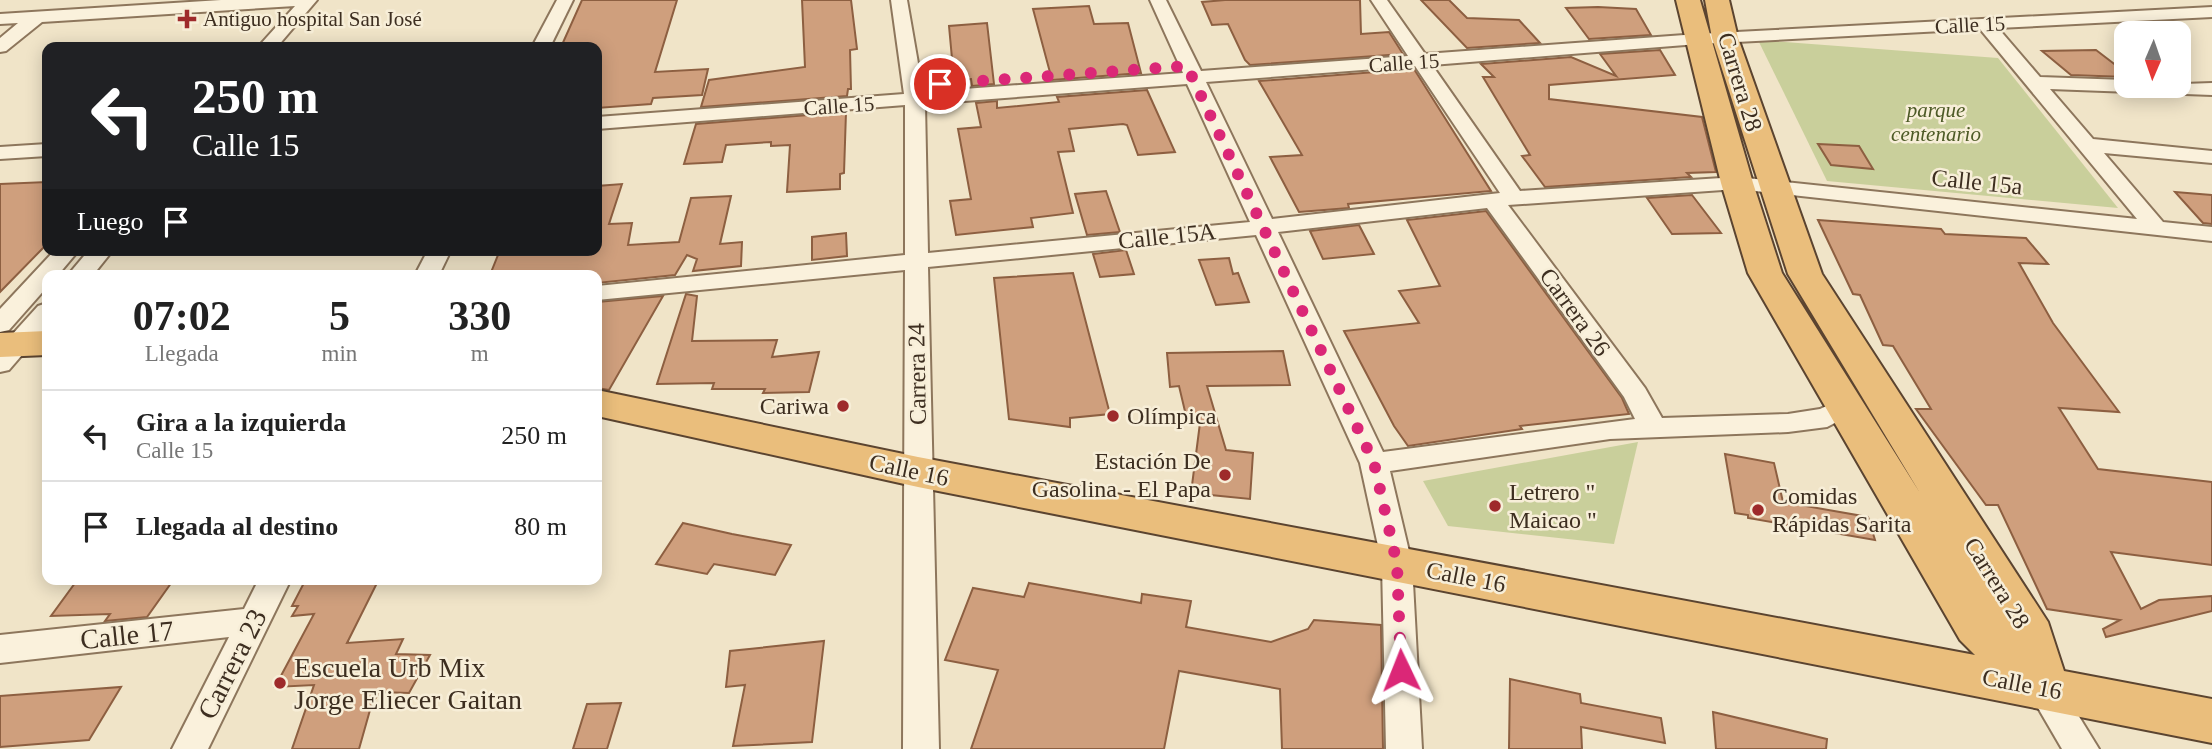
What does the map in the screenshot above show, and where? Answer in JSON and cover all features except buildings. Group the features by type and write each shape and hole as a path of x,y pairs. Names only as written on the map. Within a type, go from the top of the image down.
{"highway":[{"name":"Carrera 28","path":"1707,22 1755,185 1765,273 1977,626 2044,688"},
{"name":"Carrera 28","path":"1755,185 1805,274 2031,636 2044,688"},
{"name":"Calle 16","path":"602,404 918,472 2212,721"}],"street":[{"path":"0,47 57,0"},
{"path":"0,19 302,0"},
{"path":"271,42 309,0"},
{"path":"544,42 565,0"},
{"name":"Carrera 24","path":"899,0 914,94 921,749"},
{"path":"1158,0 1374,463 1397,564 1404,749"},
{"name":"Carrera 26","path":"1379,0 1418,56 1504,200 1636,394 1652,425"},
{"name":"Calle 15","path":"602,123 914,94 1418,56 1707,22 2212,1"},
{"name":"Calle 15","path":"1707,22 1985,24 2212,12"},
{"path":"2192,13 2212,21"},
{"path":"1985,24 2156,228"},
{"path":"2035,83 2212,89"},
{"name":"Calle 15","path":"602,109 914,94"},
{"path":"2086,145 2212,157"},
{"path":"0,153 42,150"},
{"path":"0,166 42,163"},
{"name":"Calle 15A","path":"602,292 1264,227 1504,200 1755,185"},
{"name":"Calle 15a","path":"1755,185 2212,234"},
{"path":"84,270 97,256"},
{"path":"13,344 42,294"},
{"path":"13,344 42,316"},
{"path":"1374,463 1652,425 1788,423 1827,418 1846,406"},
{"name":"Carrera 23","path":"190,749 272,585"},
{"name":"Calle 17","path":"0,649 254,621"},
{"path":"2044,688 2081,749"}],"green space":[{"name":"parque centenario","path":"1758,40 1998,58 2118,208 1827,181"},
{"path":"1638,442 1614,544 1448,526 1423,481"}],"place":[{"name":"Antiguo hospital San José","path":"187,19"},
{"name":"Cariwa","path":"843,406"},
{"name":"Olímpica","path":"1113,416"},
{"name":"Estación De Gasolina - El Papa","path":"1225,475"},
{"name":"Letrero \" Maicao \"","path":"1495,506"},
{"name":"Comidas Rápidas Sarita","path":"1758,510"},
{"name":"Escuela Urb Mix Jorge Eliecer Gaitan","path":"280,683"}],"route":[{"path":"940,84 1187,66 1374,463 1397,564 1401,670"}]}
